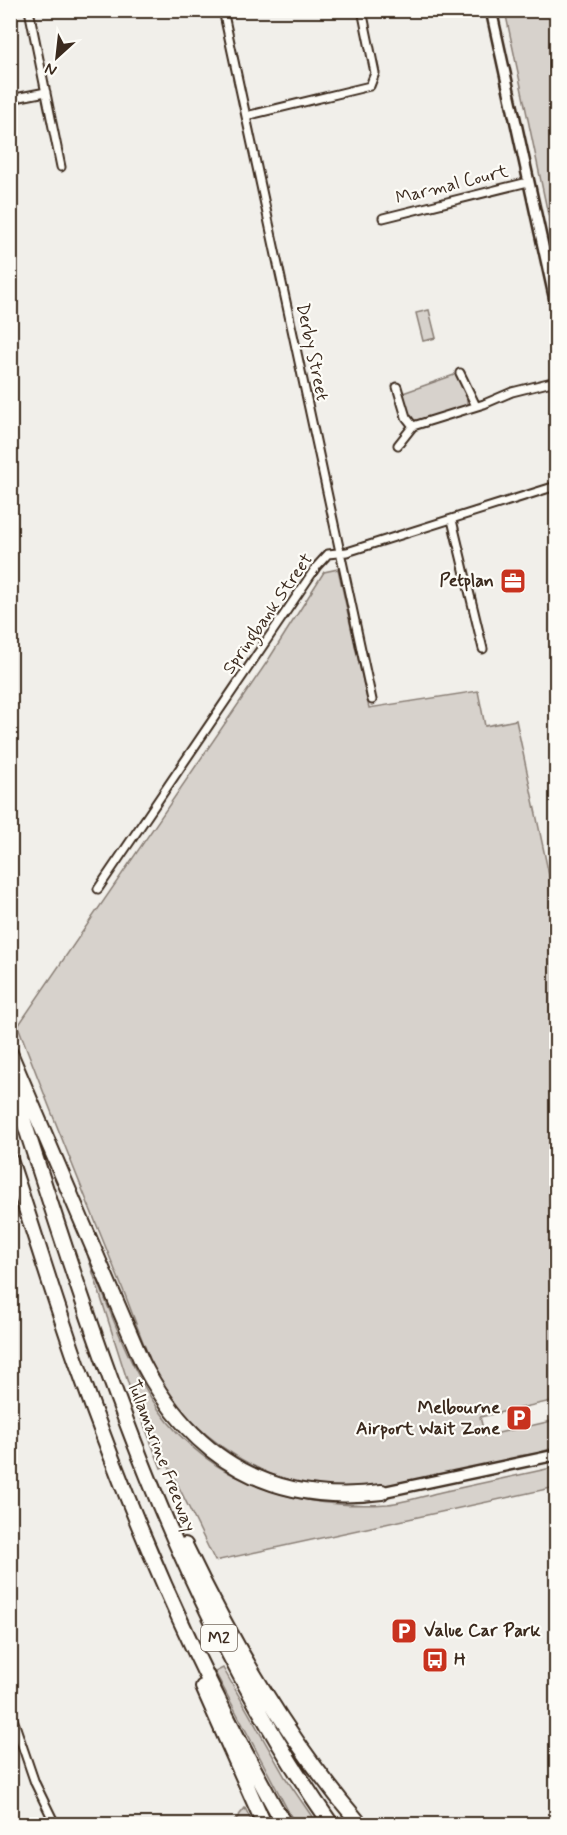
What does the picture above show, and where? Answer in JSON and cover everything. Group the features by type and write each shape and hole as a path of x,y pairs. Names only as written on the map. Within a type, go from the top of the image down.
{"highway":[{"path":"10,1053 142,1362 156,1388 183,1426 217,1456 263,1480 286,1488 334,1495 382,1492"},
{"name":"Tullamarine Freeway","path":"10,1077 78,1288 133,1438 184,1566 223,1646 264,1719 331,1824"},
{"name":"M2","path":"10,1160 81,1374 142,1532 195,1653 284,1824"},
{"path":"133,1438 246,1664 295,1739 360,1824"},
{"path":"195,1653 194,1667 264,1824"}],"street":[{"path":"29,10 61,167"},
{"name":"Derby Street","path":"223,10 372,700"},
{"path":"246,116 370,86 375,73 362,10"},
{"path":"491,10 556,305"},
{"path":"10,99 46,92"},
{"name":"Marmal Court","path":"382,218 528,182"},
{"path":"460,373 476,406"},
{"path":"398,446 413,426 512,392 556,381"},
{"path":"397,387 406,417 413,426"},
{"name":"Springbank Street","path":"98,889 317,566 328,554 452,520 556,486"},
{"path":"452,520 483,649"},
{"path":"382,1492 554,1457"},
{"path":"10,1710 35,1783 55,1824"}],"shaded area":[{"path":"505,11 556,11 556,252"},
{"path":"429,310 436,338 423,341 416,313"},
{"path":"457,374 467,394 467,403 464,406 417,421 410,418 403,393"},
{"path":"338,569 369,708 478,691 485,726 516,720 553,894 556,893 556,1400 480,1417 485,1436 556,1420 556,1447 535,1454 517,1456 517,1459 417,1482 365,1489 316,1487 296,1483 258,1468 207,1435 169,1394 147,1352 18,1026 267,662 324,572"},
{"path":"88,1257 128,1355 159,1410 180,1436 204,1457 231,1474 260,1487 291,1496 355,1505 401,1502 556,1467 556,1487 215,1561 168,1465 161,1468 130,1389"},
{"path":"223,1668 285,1777 317,1824 295,1824 215,1672"},
{"path":"245,1808 253,1824 232,1824"}],"place":[{"name":"Petplan","path":"513,581"},
{"name":"Melbourne Airport Wait Zone","path":"519,1418"},
{"name":"Value Car Park","path":"404,1631"},
{"name":"H","path":"435,1660"}]}
